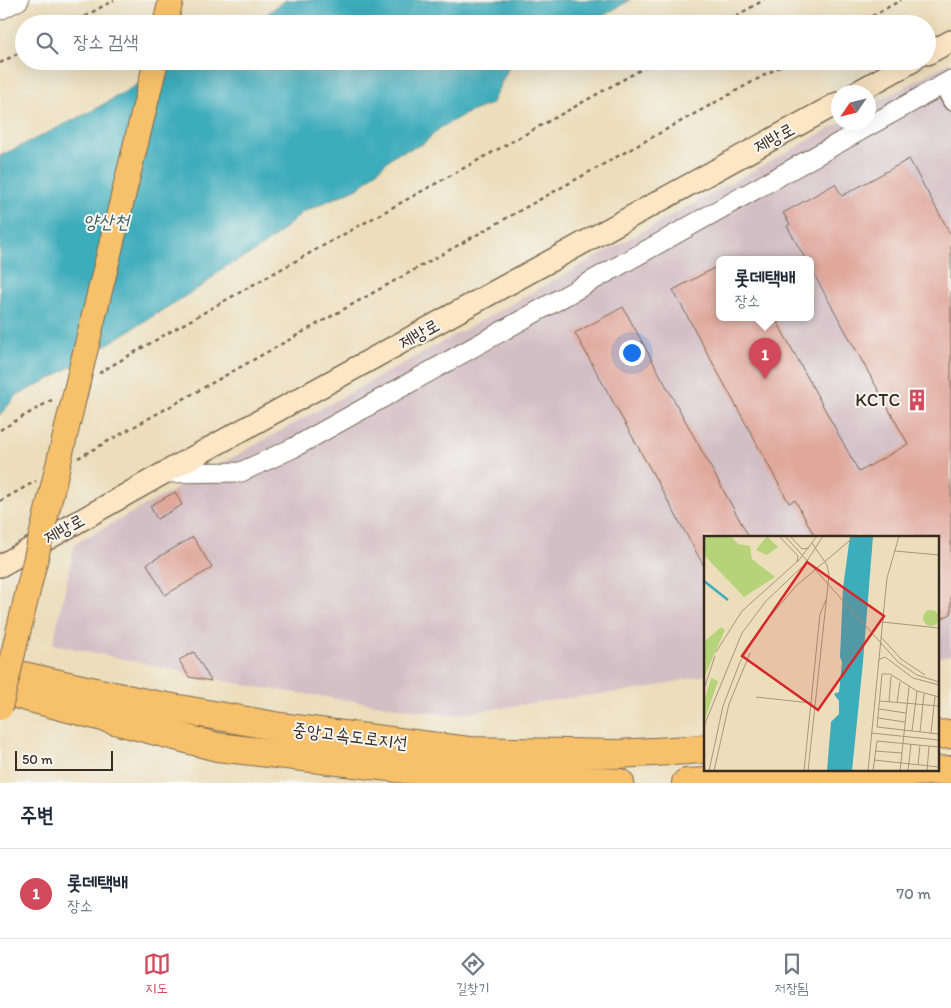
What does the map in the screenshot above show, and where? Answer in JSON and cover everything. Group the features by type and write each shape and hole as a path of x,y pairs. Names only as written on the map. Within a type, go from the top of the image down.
{"highway":[{"name":"중앙고속도로지선","path":"0,671 145,703 280,727 470,751 618,754 704,749"},
{"name":"중앙고속도로지선","path":"0,690 217,746 432,772 620,783"},
{"path":"938,735 951,734"},
{"path":"686,783 951,770"}],"main road":[{"path":"167,15 171,0"},
{"path":"936,49 951,40"},
{"path":"0,708 154,70"},
{"path":"870,85 897,70"},
{"name":"제방로","path":"0,566 164,473 831,107"}],"street":[{"path":"0,10 19,0"},
{"path":"164,473 241,472 293,448 946,83 951,102"}],"path":[{"path":"87,15 114,0"},
{"path":"738,15 764,0"},
{"path":"874,15 901,0"},
{"path":"0,63 15,55"},
{"path":"94,376 222,301 550,122 640,70"},
{"path":"78,458 774,70"},
{"path":"0,430 60,396"},
{"path":"0,501 43,477"}],"shaded area":[{"path":"951,61 951,655 938,657 938,536 704,536 704,675 645,689 451,715 250,686 53,644 75,544 831,128 831,130 876,130 876,103"}],"water":[{"path":"286,0 630,0 604,15 265,15"},
{"name":"양산천","path":"162,70 508,70 491,104 465,114 440,128 423,144 394,155 360,187 303,212 254,252 223,268 205,284 54,377 17,395 0,415 0,156 90,112"}],"building":[{"path":"909,159 951,235 951,614 938,620 938,536 814,536 795,500 789,503 673,290 716,267 716,321 777,321 859,472 908,444 814,274 814,256 804,256 787,226 790,224 783,213 835,184 842,196"},
{"path":"623,307 748,536 704,536 704,566 575,333"},
{"path":"175,492 182,505 157,519 150,506"},
{"path":"193,537 212,568 165,595 147,564"},
{"path":"194,652 211,681 189,677 179,660"}],"place":[{"name":"롯데택배","path":"765,379"},
{"name":"KCTC","path":"917,400"}]}
